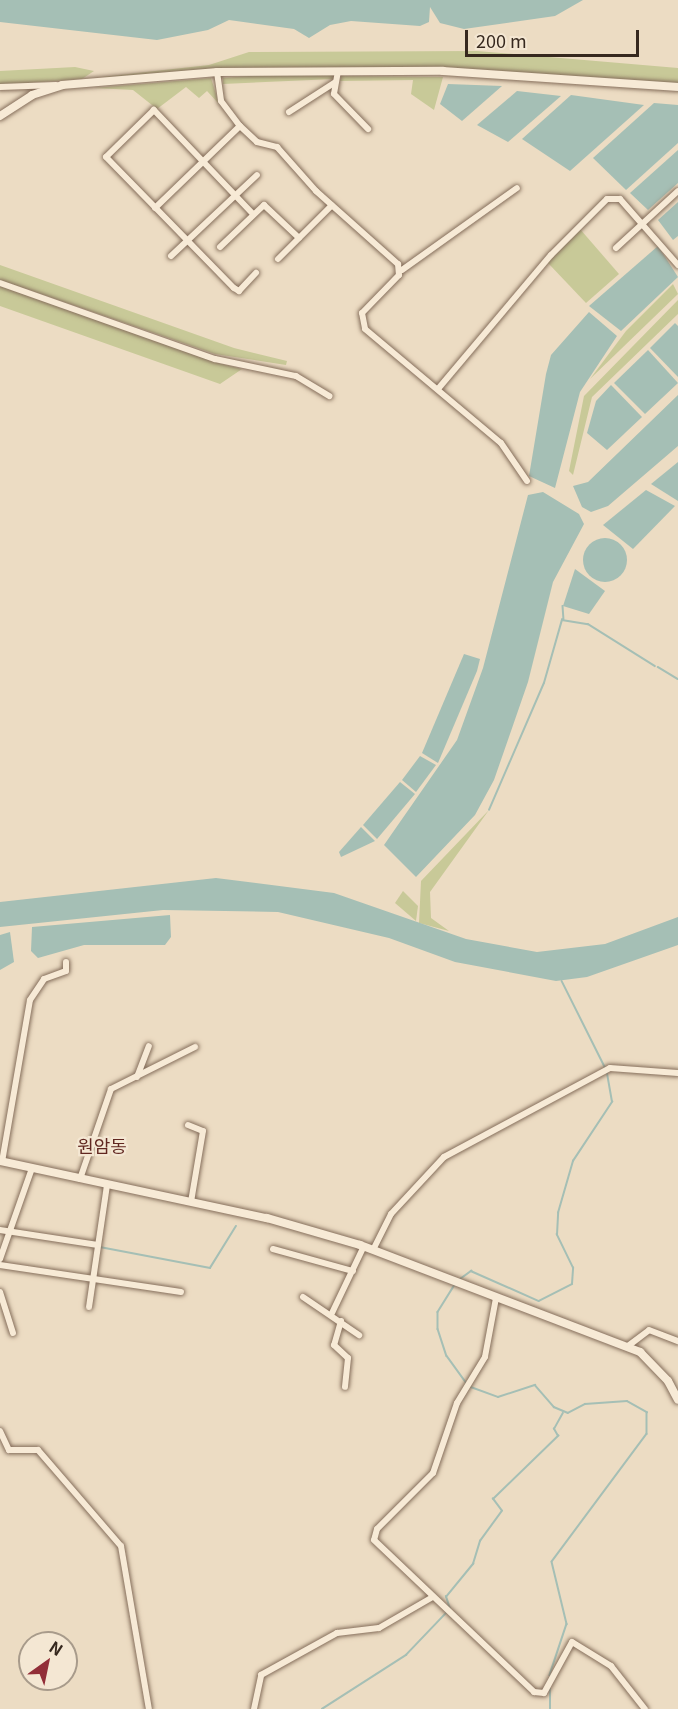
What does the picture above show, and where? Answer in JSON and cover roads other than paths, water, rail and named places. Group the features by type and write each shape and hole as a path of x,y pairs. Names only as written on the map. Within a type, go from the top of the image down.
{"main road":[{"path":"0,116 32,95 62,85 217,72 338,71 584,78 678,87"},
{"path":"1,1161 190,1202 369,1248 496,1298 628,1346 654,1364 678,1400"}],"street":[{"path":"338,71 334,83 338,100 368,129"},
{"path":"217,72 221,100 240,126 257,142 277,147 332,205 402,270"},
{"path":"289,112 334,83"},
{"path":"0,87 62,85"},
{"path":"253,214 154,110 106,157 234,288 239,291 256,273"},
{"path":"155,208 240,126"},
{"path":"171,256 257,175"},
{"path":"517,188 402,270 360,320 501,443 527,481"},
{"path":"616,248 678,191"},
{"path":"438,389 598,205 620,199 678,265"},
{"path":"220,247 264,205 298,238"},
{"path":"278,259 332,205"},
{"path":"0,283 214,359 296,376 329,396"},
{"path":"1,1161 30,1000 44,979 66,971 66,962"},
{"path":"137,1077 148,1046"},
{"path":"80,1179 108,1094 116,1083 137,1077 195,1047"},
{"path":"332,1313 353,1271 391,1214 444,1157 610,1068 678,1073"},
{"path":"188,1125 203,1131 190,1202"},
{"path":"0,1259 32,1168"},
{"path":"89,1307 107,1185"},
{"path":"0,1230 98,1245"},
{"path":"273,1249 353,1271"},
{"path":"0,1265 181,1292"},
{"path":"0,1292 13,1333"},
{"path":"303,1297 332,1313 359,1335"},
{"path":"496,1298 485,1357 457,1403 433,1473 373,1537 431,1598 534,1692 544,1693 572,1642 612,1666 645,1709"},
{"path":"340,1321 334,1345 348,1358 345,1387"},
{"path":"628,1346 649,1330 678,1341"},
{"path":"0,1431 9,1450 38,1450 121,1546 149,1709"},
{"path":"254,1709 261,1674 327,1637 388,1625 431,1598"}],"waterway":[{"path":"563,606 564,619"},
{"path":"489,810 544,683 562,620 588,624 655,666"},
{"path":"658,667 678,679"},
{"path":"562,981 606,1069"},
{"path":"460,1279 471,1271 539,1301 572,1284 573,1268 557,1235 558,1213 573,1161 612,1102 607,1073"},
{"path":"100,1247 210,1268 236,1226"},
{"path":"455,1285 438,1312 438,1329 447,1356 467,1384"},
{"path":"471,1387 498,1397 535,1385 554,1407 568,1413 585,1404 627,1401 647,1412 647,1434 552,1562 567,1624 550,1675"},
{"path":"450,1609 446,1597 473,1564 480,1541 502,1511 493,1499 558,1436 554,1429 563,1413"},
{"path":"322,1709 406,1655 447,1612"},
{"path":"550,1689 550,1709"}],"district":[{"name":"원암동","path":"102,1145"}]}
